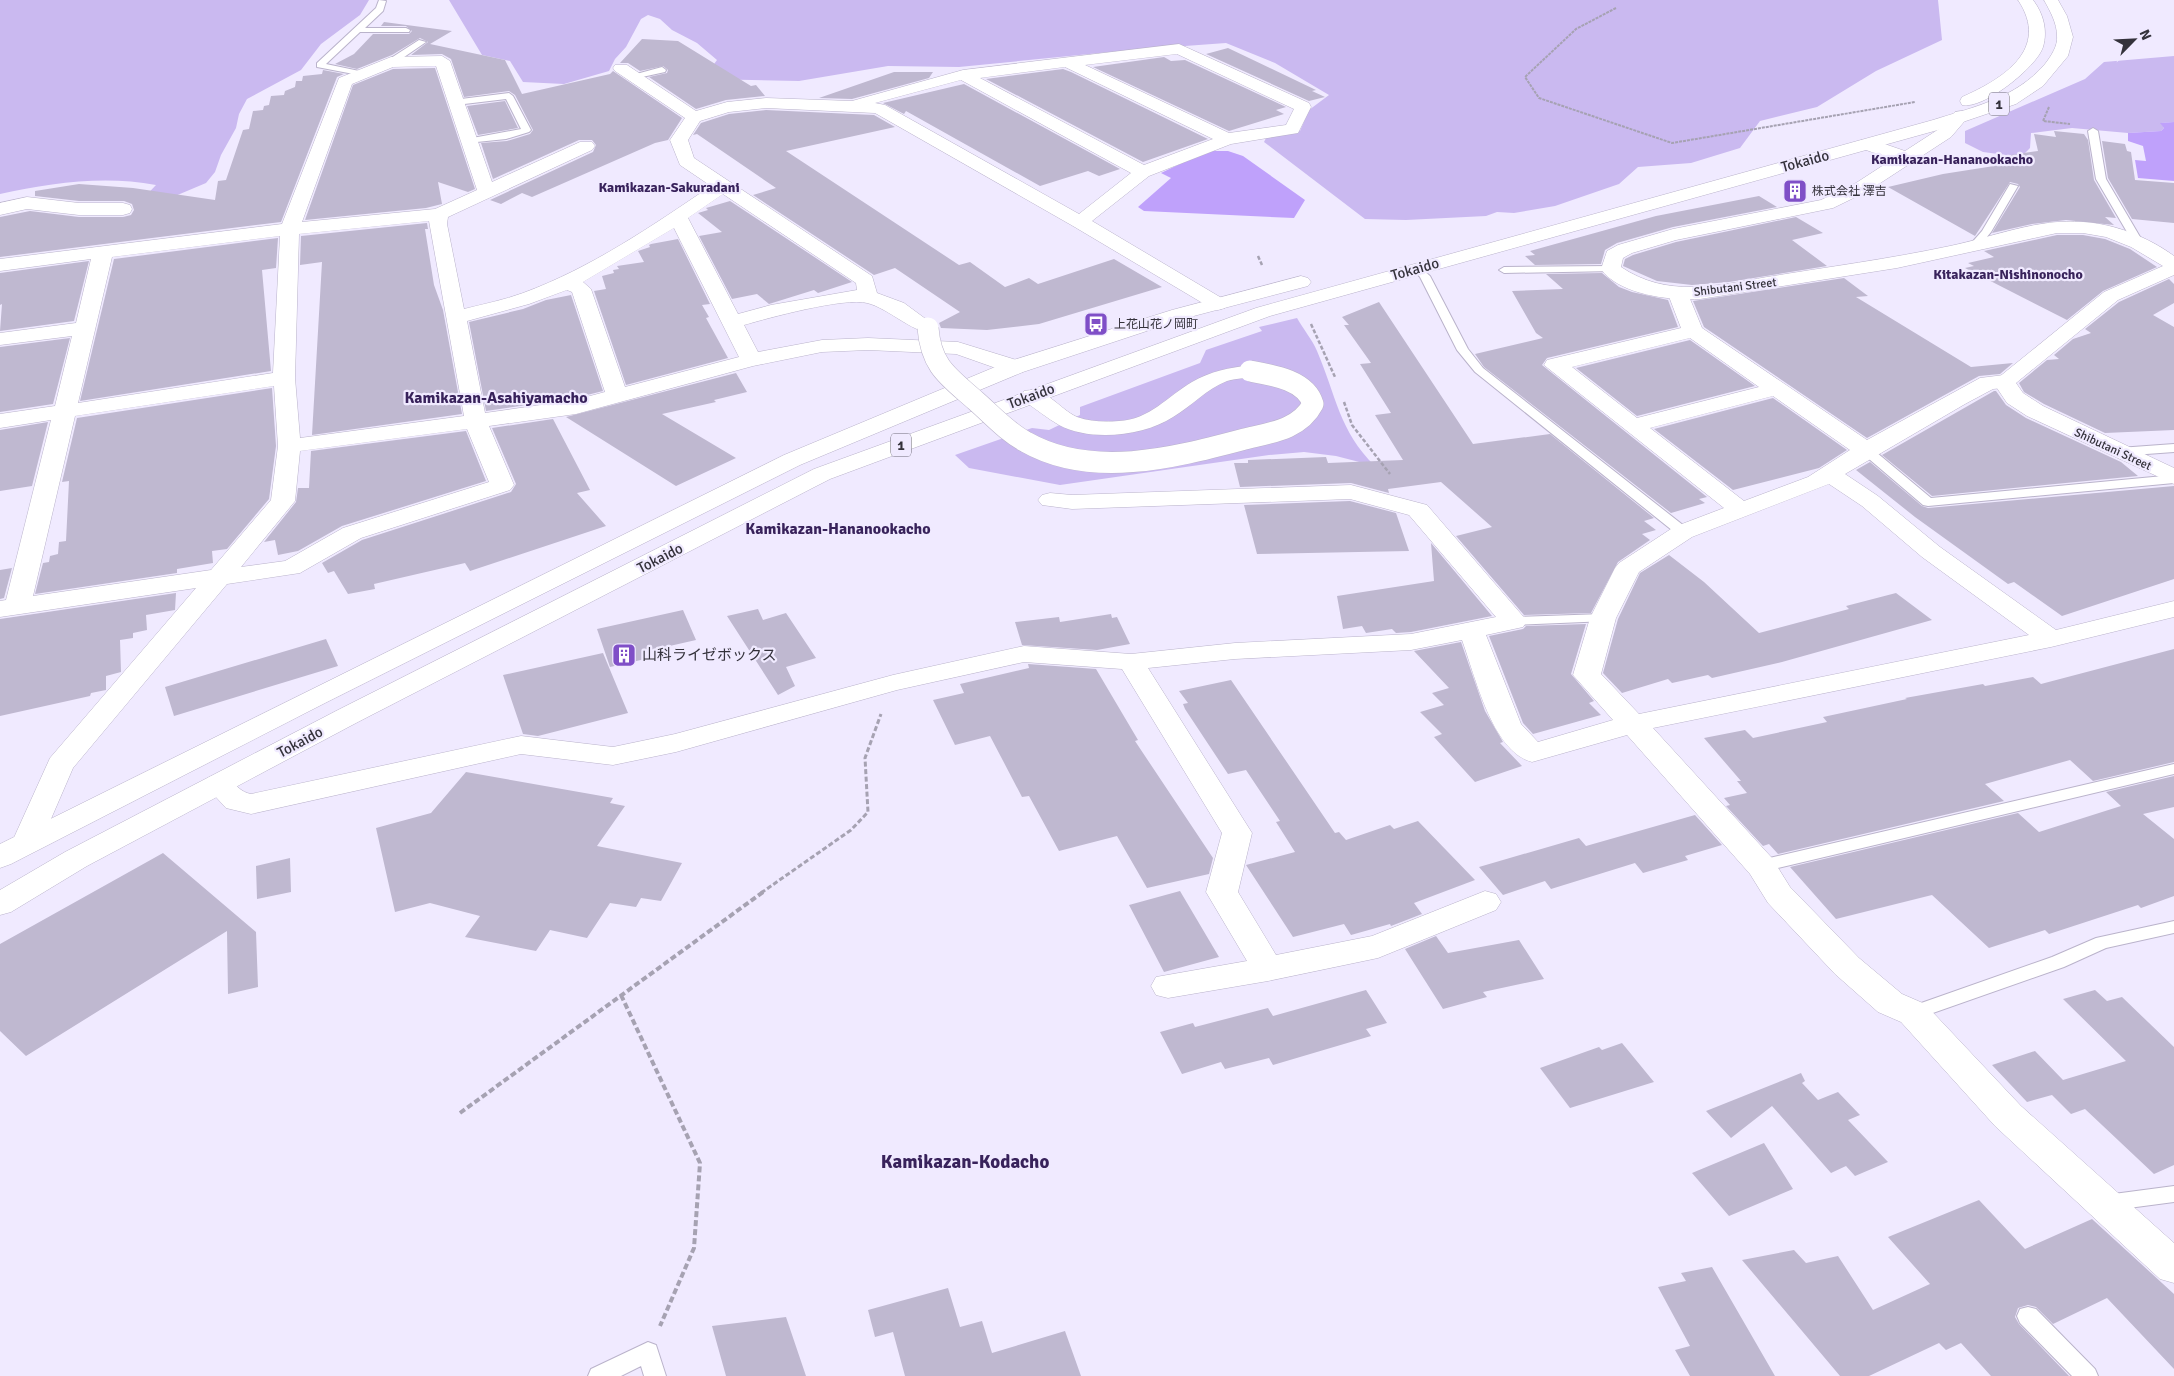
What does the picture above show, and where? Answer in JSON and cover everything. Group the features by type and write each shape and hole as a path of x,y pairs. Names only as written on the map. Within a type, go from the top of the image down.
{"main road":[{"name":"Tokaido","path":"0,857 792,460 1015,367 1179,314 1922,118 1984,95 2011,75 2035,50 2037,20 2026,0"},
{"name":"Tokaido","path":"0,904 76,858 822,474 1263,312 1867,144 2010,100 2037,83 2060,56 2065,37 2060,16 2051,0"},
{"path":"856,106 871,99 963,75 1179,49 1303,107 1292,129 1227,139 1143,172 1080,222"},
{"path":"27,842 60,765 283,501 289,446 284,378 290,229 345,81 390,62 442,61 487,193"},
{"path":"1068,63 1227,139"},
{"path":"627,72 694,117"},
{"path":"963,75 1143,172"},
{"path":"868,296 865,280 686,161 679,140 694,117 727,107 766,103 856,106 879,109 1080,222 1218,304"},
{"path":"1611,269 1614,255 1625,249 1673,235 1826,204 1847,196 1945,133 1961,116"},
{"path":"1867,144 1892,151 1905,159"},
{"path":"0,265 290,229 439,214 586,146"},
{"path":"457,317 530,298 567,282 608,260 678,217 723,186"},
{"path":"0,209 27,202 79,209 123,209"},
{"path":"103,252 66,411 9,607 291,568 352,533 502,485 476,422 438,224 439,214"},
{"path":"678,217 752,360"},
{"name":"Shibutani Street","path":"1611,269 1626,280 1648,288 1678,294 1726,290 1796,279 1973,247 2044,229 2071,226 2107,232 2138,242 2154,249 2174,266 2111,296 2004,382 2015,398 2035,411 2174,478"},
{"path":"567,282 581,289 617,396"},
{"path":"1678,294 1693,332 1866,450"},
{"path":"733,322 771,311 844,297 868,296 898,307 928,328 932,359 944,374 1011,432 1028,444 1050,454 1105,464 1133,462 1175,455 1293,426 1308,417 1312,406 1310,395 1298,384 1276,376 1250,371 1223,375 1199,387 1165,412 1142,424 1121,428 1095,428 1068,421 1032,396"},
{"path":"0,339 86,328"},
{"path":"1693,332 1555,365 1742,511"},
{"path":"289,446 576,407 752,360 822,346 876,344 958,348 1015,367"},
{"path":"0,420 284,378"},
{"path":"2004,382 1988,383 1866,450 1830,474 1742,511 1683,532 1628,568 1603,618 1587,675 1630,724 1710,806 1761,866 1780,895 1847,966 1890,1003 1913,1013 2008,1116 2174,1267"},
{"path":"1633,426 1776,389"},
{"path":"1830,474 1870,501 1931,552 2051,639"},
{"path":"1050,500 1072,502 1352,492 1418,510 1514,621"},
{"path":"1471,629 1508,726 1532,753 1630,724 2051,639 2174,609"},
{"path":"219,784 236,801 250,804 521,745 613,756 676,743 893,683 1024,654 1131,662 1235,651 1411,642 1514,621"},
{"path":"1131,662 1236,833 1222,892 1268,969"},
{"path":"1168,986 1268,969 1378,946 1485,902"}],"lane":[{"path":"361,74 320,65 380,9 382,1"},
{"path":"356,30 406,30"},
{"path":"390,62 422,42"},
{"path":"627,72 662,70"},
{"path":"456,102 509,96 526,130 506,136 470,141"},
{"path":"2093,131 2102,179 2138,242"},
{"path":"1973,247 1986,232 2013,186"},
{"path":"1417,268 1425,276 1463,350 1479,370 1683,532"},
{"path":"1504,270 1611,269"},
{"path":"2119,452 2174,448"},
{"path":"1866,450 1928,502 2174,478"},
{"path":"1514,621 1603,618"},
{"path":"1761,866 2174,769"},
{"path":"1913,1013 2058,962 2102,942 2174,927"},
{"path":"2105,1203 2174,1194"},
{"path":"2028,1316 2087,1376"},
{"path":"599,1376 648,1352 655,1376"}],"path":[{"path":"1616,8 1576,30 1525,77 1539,98 1672,143 1923,101"},
{"path":"2050,106 2044,121 2072,124"},
{"path":"1308,320 1336,380"},
{"path":"1342,398 1352,425 1418,510"},
{"path":"460,1112 620,994 851,830 868,812 865,758 893,683"},
{"path":"620,994 700,1163 694,1248 648,1352"}],"shaded area":[{"path":"0,0 369,0 360,15 321,44 301,70 247,99 239,114 236,128 221,155 215,172 206,183 168,199 139,203 156,185 117,181 77,182 0,194"},
{"path":"449,0 1938,0 1942,40 1876,71 1817,107 1760,121 1740,148 1691,163 1638,167 1619,184 1555,206 1514,213 1497,212 1486,216 1406,220 1365,219 1264,142 1266,138 1300,131 1309,110 1329,95 1275,63 1226,43 1130,50 959,67 888,66 799,81 703,79 717,60 697,43 672,30 660,19 648,15 641,19 626,47 615,59 609,71 564,84 523,82 510,61 482,55"},
{"path":"2174,56 2174,122 2161,123 2164,128 2161,131 2128,133 2072,128 2031,133 2030,148 2021,157 1983,152 1965,143 1965,131 2085,79 2104,62"},
{"path":"2174,122 2174,181 2138,178 2135,160 2146,161 2143,146 2128,141 2128,133 2161,131 2164,128 2160,123"},
{"path":"1207,151 1228,151 1243,156 1305,200 1294,218 1144,211 1138,207 1171,178 1161,173"},
{"path":"1297,318 1313,342 1346,426 1363,453 1375,466 1336,456 1304,452 1269,455 1060,485 969,468 955,455 1032,428 1049,430 1080,415 1080,407 1200,363 1206,350 1262,331 1259,327"}],"building":[{"path":"384,22 452,31 430,44 505,60 522,94 610,74 613,71 682,118 668,140 655,143 532,197 522,193 501,204 490,200 593,152 596,145 592,140 579,140 493,179 481,143 507,141 530,134 533,130 515,95 509,91 464,97 451,59 442,54 411,55 428,42 420,38 392,55 357,69 335,64 354,54 373,34 409,34 412,31 406,26 381,26"},
{"path":"642,39 678,41 751,86 756,85 765,96 726,100 696,109 649,77 667,73 668,70 663,66 640,71 628,63 620,63"},
{"path":"1228,48 1316,90 1312,91 1325,97 1309,101 1206,54"},
{"path":"1164,57 1171,61 1185,60 1286,107 1276,110 1284,114 1229,131 1093,67"},
{"path":"435,68 475,189 468,192 438,182 442,204 426,208 305,220 353,85 393,69"},
{"path":"1063,69 1208,139 1143,162 986,79"},
{"path":"323,70 344,74 337,77 281,222 0,257 0,217 30,211 79,217 123,217 131,215 134,210 132,204 124,201 79,201 35,196 35,191 79,184 133,188 215,200 218,181 226,180 243,130 249,129 253,111 263,110 264,106 269,105 271,96 284,95 285,91 295,87 296,81 302,81 303,76 322,74"},
{"path":"894,72 933,72 929,78 852,99 819,98"},
{"path":"964,84 1120,169 1099,176 1088,171 1040,186 906,111 904,114 883,103"},
{"path":"505,101 518,128 478,135 467,106"},
{"path":"766,110 874,115 895,127 786,151 959,265 970,262 1005,287 1029,278 1038,284 1114,259 1162,287 1039,324 987,330 941,328 939,323 960,312 895,268 874,275 753,195 776,188 697,134 693,135 701,123 729,114"},
{"path":"2054,131 2084,134 2088,140 2094,180 2116,218 2105,217 2114,225 2066,220 2032,224 1992,233 2020,187 2018,184 2010,182 1975,236 1888,187 1943,174 1994,166 1983,159 2038,151 2034,134 2056,137"},
{"path":"2102,141 2125,144 2127,151 2131,152 2135,180 2174,183 2174,223 2132,219 2108,178"},
{"path":"1759,196 1777,207 1673,227 1617,243 1605,250 1601,264 1535,265 1525,256 1535,255 1530,251 1656,216"},
{"path":"730,201 852,282 818,293 814,290 769,304 757,294 732,299 699,236 722,232 698,213 708,210 706,208"},
{"path":"1796,217 1823,233 1792,240 1827,266 1729,282 1692,285 1657,281 1623,266 1625,259 1633,255 1676,242"},
{"path":"427,223 428,229 425,229 434,285 443,310 462,414 312,435 322,262 300,265 301,236"},
{"path":"2057,235 2083,235 2105,239 2130,249 2157,267 2103,291 2067,320 1965,268 1974,266 1968,263 1994,257 1984,251"},
{"path":"278,238 276,268 262,270 271,371 80,401 114,259"},
{"path":"678,239 710,304 702,305 709,317 706,318 728,358 626,385 594,291 606,289 602,276 614,273 613,270 619,269 617,266 644,262 638,251 650,247 649,245 651,244"},
{"path":"89,261 74,321 0,331 2,304 0,305 0,273"},
{"path":"1602,273 1619,287 1668,300 1678,327 1547,358 1542,365 1707,497 1699,499 1705,503 1671,513 1484,367 1475,354 1543,338 1536,333 1512,291 1563,289 1546,274"},
{"path":"1844,278 1868,296 1856,297 1971,367 2013,363 2000,374 1979,376 1867,438 1704,327 1693,301"},
{"path":"2169,279 2174,284 2174,303 2153,315 2174,327 2174,430 2105,433 2044,404 2024,392 2019,383 2047,360 2059,359 2054,355 2073,339 2091,333 2085,329 2119,302"},
{"path":"571,295 603,391 575,398 486,411 469,322 523,309 546,300"},
{"path":"1379,302 1473,444 1550,434 1654,518 1644,521 1656,530 1642,534 1650,540 1618,562 1591,613 1524,615 1456,536 1492,527 1441,482 1388,489 1389,493 1351,483 1240,487 1234,463 1248,463 1248,460 1326,457 1328,463 1403,460 1375,415 1391,413 1360,364 1371,363 1344,325 1349,325 1342,317"},
{"path":"70,338 53,404 0,412 0,347"},
{"path":"1690,340 1755,386 1637,416 1576,368"},
{"path":"736,373 747,392 714,400 716,402 662,414 736,458 676,486 566,417"},
{"path":"272,388 276,446 269,499 227,549 212,551 213,563 177,569 177,573 35,594 43,563 49,562 50,556 58,554 59,542 66,541 69,481 62,482 77,418"},
{"path":"1996,391 2006,405 2026,418 2121,462 2138,476 1932,496 1882,455"},
{"path":"1773,398 1847,450 1819,468 1733,490 1654,429"},
{"path":"553,419 590,490 577,493 606,526 470,571 465,563 374,584 375,589 348,594 334,571 328,573 322,563 362,540 511,492 516,484 492,428"},
{"path":"48,422 32,486 0,491 0,430"},
{"path":"466,431 486,481 342,526 298,551 278,555 275,540 264,542 296,502 298,488 309,488 311,451"},
{"path":"1870,462 1922,506 1928,508 2174,486 2174,579 2062,616 2014,582 2008,584 1915,517 1856,470"},
{"path":"1350,501 1396,513 1409,551 1257,554 1244,505"},
{"path":"1431,543 1492,616 1411,632 1396,633 1392,629 1366,633 1362,626 1343,629 1337,596 1434,581"},
{"path":"1669,555 1704,582 1759,633 1849,609 1846,606 1896,593 1932,620 1782,662 1712,678 1708,675 1672,683 1668,679 1622,693 1603,673 1618,619 1640,573"},
{"path":"12,568 4,598 0,599 0,570"},
{"path":"176,593 175,610 146,615 147,630 133,633 133,638 120,640 121,672 106,676 106,690 91,693 90,696 0,716 0,619"},
{"path":"758,609 763,620 786,613 816,658 786,667 795,686 778,695 727,616"},
{"path":"683,610 696,640 652,650 654,657 610,667 597,629"},
{"path":"1111,614 1112,618 1117,617 1130,644 1097,650 1022,645 1015,622 1059,617 1060,622"},
{"path":"1586,624 1571,674 1594,701 1589,703 1601,715 1533,734 1523,723 1489,636 1523,629 1526,626"},
{"path":"326,639 338,666 174,716 165,687"},
{"path":"1461,642 1485,711 1503,742 1500,743 1522,766 1475,782 1434,737 1442,734 1420,712 1444,705 1432,693 1449,688 1414,651"},
{"path":"2174,649 2174,762 2093,781 2070,760 1985,784 2004,801 1778,854 1769,844 1763,846 1726,806 1730,805 1724,798 1747,793 1737,781 1741,781 1704,738 1745,730 1753,738 1827,722 1823,717 1907,699 1905,698 1983,684 1985,686 2033,677 2041,684"},
{"path":"603,653 628,713 538,736 523,734 503,675"},
{"path":"1028,664 1096,669 1138,740 1135,741 1213,858 1209,874 1147,888 1117,836 1059,851 1029,796 1022,797 990,736 955,745 933,700 964,693 960,684 1029,668"},
{"path":"1231,680 1335,833 1339,832 1346,840 1390,825 1394,829 1418,821 1475,880 1414,903 1422,914 1391,926 1390,924 1351,935 1344,924 1293,937 1246,865 1295,852 1276,822 1280,821 1246,770 1228,774 1185,709 1183,704 1188,703 1179,691"},
{"path":"466,772 613,798 610,803 625,806 597,846 682,863 661,901 641,898 636,907 610,903 587,938 550,930 536,951 465,937 480,916 430,903 395,912 376,828 431,813"},
{"path":"2174,776 2174,807 2143,814 2174,839 2174,896 2141,908 2138,905 2049,934 2045,930 1989,948 1932,895 1836,919 1790,867 2018,813 2039,832 2121,806 2106,792"},
{"path":"1695,815 1722,845 1685,856 1688,860 1643,873 1635,863 1551,889 1545,881 1503,895 1479,867 1579,838 1586,846"},
{"path":"163,853 256,932 258,987 228,994 227,931 26,1056 0,1031 0,944"},
{"path":"290,858 291,892 257,899 256,866"},
{"path":"1180,891 1219,957 1164,972 1129,905"},
{"path":"1436,936 1448,953 1519,940 1544,979 1483,992 1487,997 1443,1009 1405,949"},
{"path":"1366,990 1387,1023 1366,1029 1371,1036 1273,1065 1269,1058 1225,1069 1221,1062 1182,1074 1160,1032 1193,1023 1195,1027 1268,1008 1273,1016"},
{"path":"2095,990 2107,1001 2122,997 2174,1047 2174,1165 2154,1174 2085,1109 2071,1114 2052,1095 2027,1102 1992,1065 2035,1051 2063,1080 2126,1061 2063,999"},
{"path":"1622,1043 1654,1082 1570,1108 1540,1068 1599,1047 1602,1050"},
{"path":"1801,1073 1805,1081 1802,1083 1818,1100 1838,1092 1860,1115 1848,1120 1888,1162 1855,1176 1846,1166 1831,1173 1772,1106 1731,1138 1706,1111"},
{"path":"1764,1143 1793,1189 1729,1216 1692,1173"},
{"path":"1979,1200 2025,1249 2092,1219 2174,1294 2174,1369 2107,1298 2053,1324 2036,1307 2028,1305 2018,1308 2015,1317 2019,1324 2069,1376 1991,1376 1961,1343 1946,1350 1939,1343 1869,1376 1840,1376 1742,1260 1794,1250 1806,1263 1838,1256 1873,1310 1930,1284 1888,1237"},
{"path":"1712,1267 1775,1376 1690,1376 1675,1350 1690,1346 1658,1287 1686,1281 1681,1273"},
{"path":"948,1288 960,1327 982,1321 992,1353 1065,1331 1081,1376 905,1376 893,1332 875,1337 868,1310"},
{"path":"786,1317 806,1376 726,1376 712,1326"}],"place":[{"name":"株式会社 澤吉","path":"1795,191"},
{"name":"上花山花ノ岡町","path":"1096,324"},
{"name":"山科ライゼボックス","path":"624,655"}],"district":[{"name":"Kamikazan-Hananookacho","path":"1952,159"},
{"name":"Kamikazan-Sakuradani","path":"669,187"},
{"name":"Kitakazan-Nishinonocho","path":"2008,274"},
{"name":"Kamikazan-Asahiyamacho","path":"496,397"},
{"name":"Kamikazan-Hananookacho","path":"838,528"},
{"name":"Kamikazan-Kodacho","path":"965,1161"}]}
